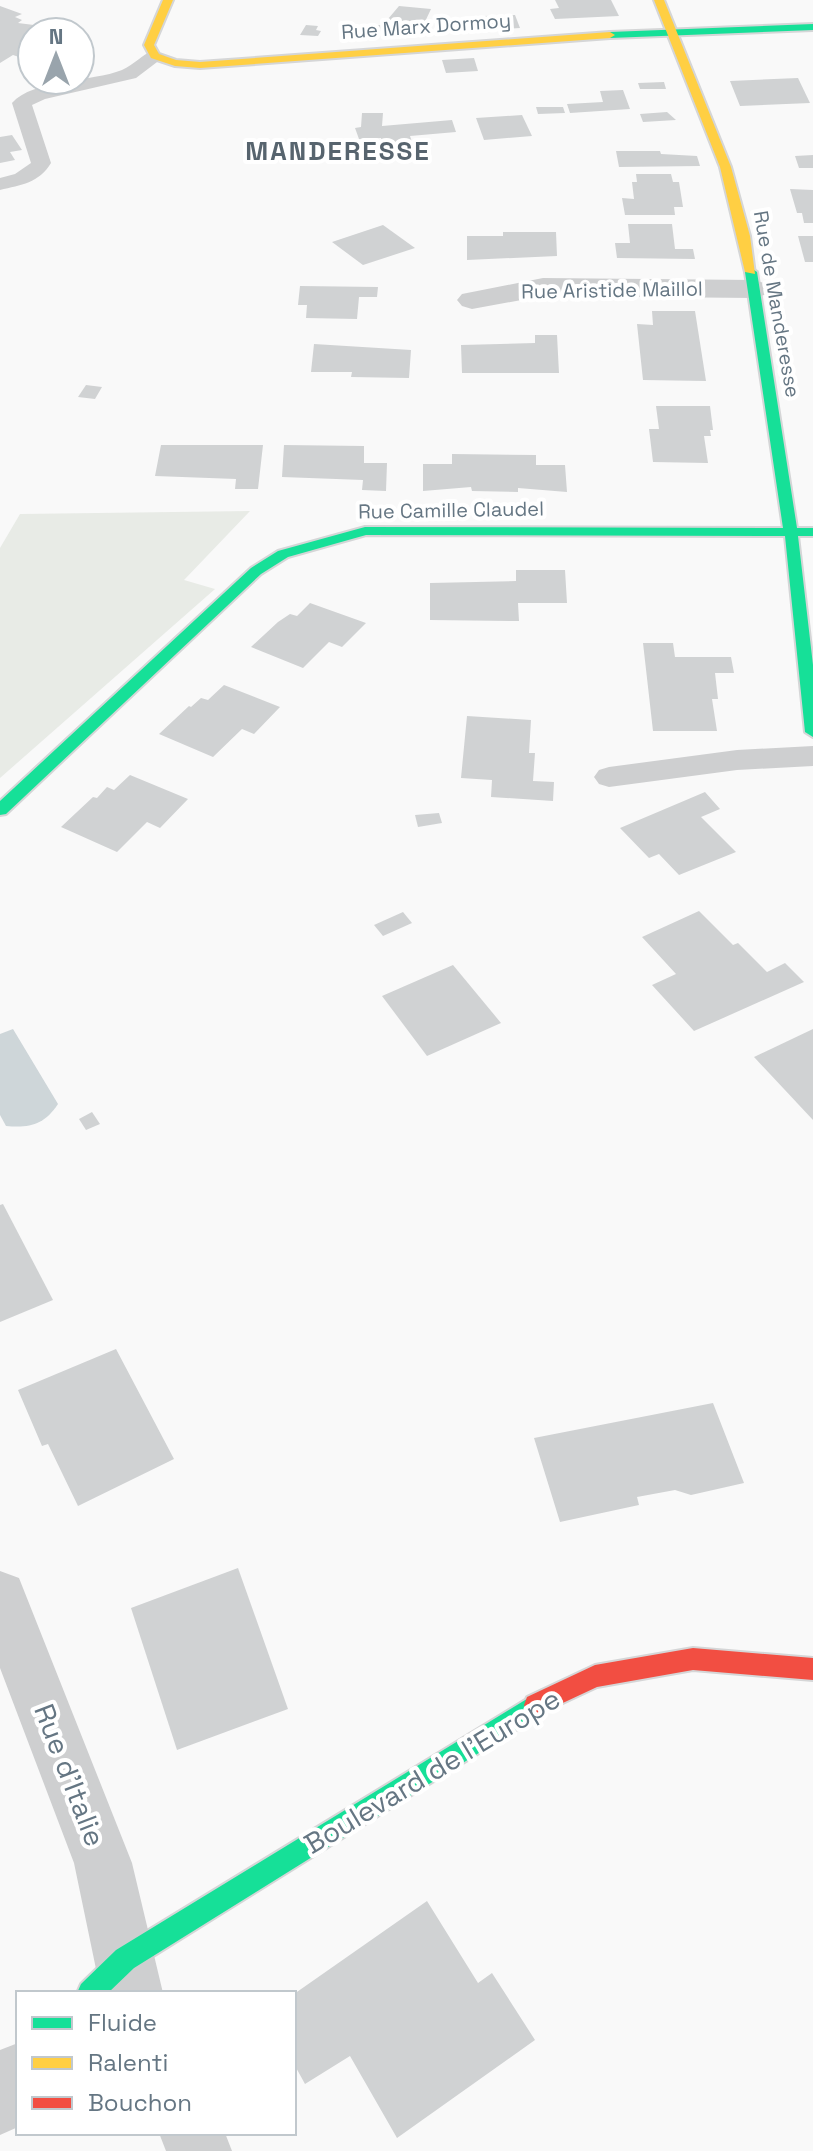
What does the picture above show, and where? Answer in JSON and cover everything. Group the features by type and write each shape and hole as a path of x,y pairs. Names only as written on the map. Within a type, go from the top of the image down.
{"street":[{"path":"155,56 149,45 150,36 168,0"},
{"name":"Rue de Manderesse","path":"659,0 718,141 740,209 791,532 813,732"},
{"name":"Rue Marx Dormoy","path":"155,56 175,63 200,65 672,31 813,27"},
{"name":"Rue Aristide Maillol","path":"472,300 543,287 754,289"},
{"name":"Rue Camille Claudel","path":"0,810 256,571 283,554 365,531 813,532"},
{"name":"Rue d'Italie","path":"0,1596 103,1863 116,1982"},
{"name":"Boulevard de l'Europe","path":"116,1982 515,1715 595,1676 693,1659 813,1669"},
{"path":"0,2103 16,2077"}],"lane":[{"path":"0,184 33,175 42,163 42,150 23,115 22,103 38,95 129,74 155,56"},
{"path":"609,777 737,760 813,756"}],"shaded area":[{"path":"250,511 184,580 215,589 0,778 0,548 20,514"},
{"path":"13,1029 58,1104 42,1121 22,1126 6,1126 0,1115 0,1034"}],"building":[{"path":"555,0 611,0 619,16 555,19 550,9 559,8"},
{"path":"0,6 22,14 15,17 16,56 0,63"},
{"path":"399,6 431,9 423,26 427,26 423,35 406,34 404,38 392,37 394,33 371,31 374,25 383,25"},
{"path":"515,15 520,28 490,30 484,16"},
{"path":"306,25 318,26 316,30 321,31 318,36 300,35"},
{"path":"474,58 478,71 446,73 442,60"},
{"path":"798,78 810,103 740,106 730,81"},
{"path":"664,82 666,89 640,89 638,83"},
{"path":"623,90 630,109 570,113 567,104 603,102 600,91"},
{"path":"536,107 563,107 565,113 538,114"},
{"path":"667,112 676,120 643,122 640,114"},
{"path":"362,113 383,113 382,126 452,120 456,132 410,136 412,142 383,144 381,138 359,139 355,128 361,127"},
{"path":"522,115 532,136 484,140 476,118"},
{"path":"12,135 22,150 10,152 15,160 0,163 0,137"},
{"path":"616,151 660,151 661,154 697,156 700,166 619,167"},
{"path":"813,155 813,168 799,168 795,156"},
{"path":"636,174 671,174 673,182 679,182 683,207 674,207 675,215 625,215 622,198 634,199 632,182 637,182"},
{"path":"790,189 813,190 813,223 804,223 802,213 797,213"},
{"path":"628,224 672,224 675,249 693,249 695,259 617,258 615,243 630,243"},
{"path":"383,225 415,248 363,265 332,242"},
{"path":"503,232 556,232 557,256 467,260 467,236 503,236"},
{"path":"798,236 813,236 813,262 805,262"},
{"path":"300,286 378,287 377,297 359,297 357,319 306,318 307,305 298,305"},
{"path":"652,311 695,311 706,381 643,380 637,324 653,325"},
{"path":"535,335 557,335 559,373 462,373 461,345 535,343"},
{"path":"314,344 411,350 409,378 351,377 352,372 311,372"},
{"path":"86,385 102,387 95,399 78,397"},
{"path":"656,406 710,406 713,430 710,430 711,436 704,436 708,463 653,462 649,429 659,429"},
{"path":"161,445 263,445 258,489 235,489 236,479 155,476"},
{"path":"284,445 364,446 364,463 387,463 386,491 362,490 363,480 282,477"},
{"path":"452,454 536,455 536,465 565,465 567,492 518,488 518,492 472,491 471,487 423,491 423,464 452,464"},
{"path":"516,570 565,570 567,603 518,603 519,621 430,620 430,583 516,581"},
{"path":"310,603 366,623 342,647 329,642 303,668 251,647 278,622 290,614 297,616"},
{"path":"643,643 673,643 675,657 731,657 734,673 715,673 718,699 712,699 717,731 653,731"},
{"path":"224,685 280,707 254,734 242,729 213,757 159,734 189,706 201,698 208,700"},
{"path":"467,716 531,720 529,753 535,753 533,781 554,782 553,801 491,797 492,780 461,778"},
{"path":"130,775 188,799 160,828 147,822 117,852 61,827 93,797 97,798 107,787 114,790"},
{"path":"705,792 720,809 701,817 736,852 679,875 659,854 649,858 620,828"},
{"path":"439,813 442,823 418,827 415,815"},
{"path":"699,911 733,945 738,943 767,972 785,963 804,982 694,1031 652,985 676,974 642,937"},
{"path":"403,912 412,923 383,936 374,925"},
{"path":"453,965 501,1023 427,1056 382,996"},
{"path":"813,1029 813,1120 754,1057"},
{"path":"92,1112 100,1124 86,1130 79,1119"},
{"path":"3,1204 53,1300 0,1322 0,1205"},
{"path":"116,1349 174,1459 78,1506 48,1444 42,1446 18,1390"},
{"path":"713,1403 744,1483 691,1495 675,1490 637,1497 639,1505 560,1522 534,1438"},
{"path":"238,1568 288,1709 177,1750 131,1608"},
{"path":"427,1901 478,1983 492,1973 535,2040 397,2138 350,2056 305,2084 296,2068 296,1993"}],"traffic: fast":[{"path":"610,35 813,27"},
{"path":"751,272 791,532 813,732"},
{"path":"0,810 256,571 283,554 365,531 813,532"},
{"path":"92,1991 125,1959 535,1705"}],"traffic: slow":[{"path":"168,0 149,45 155,56 175,63 200,65 610,35"},
{"path":"659,0 725,167 745,236 751,272"}],"traffic: jam":[{"path":"535,1705 595,1676 693,1659 813,1669"}],"district":[{"name":"MANDERESSE","path":"338,151"}]}
